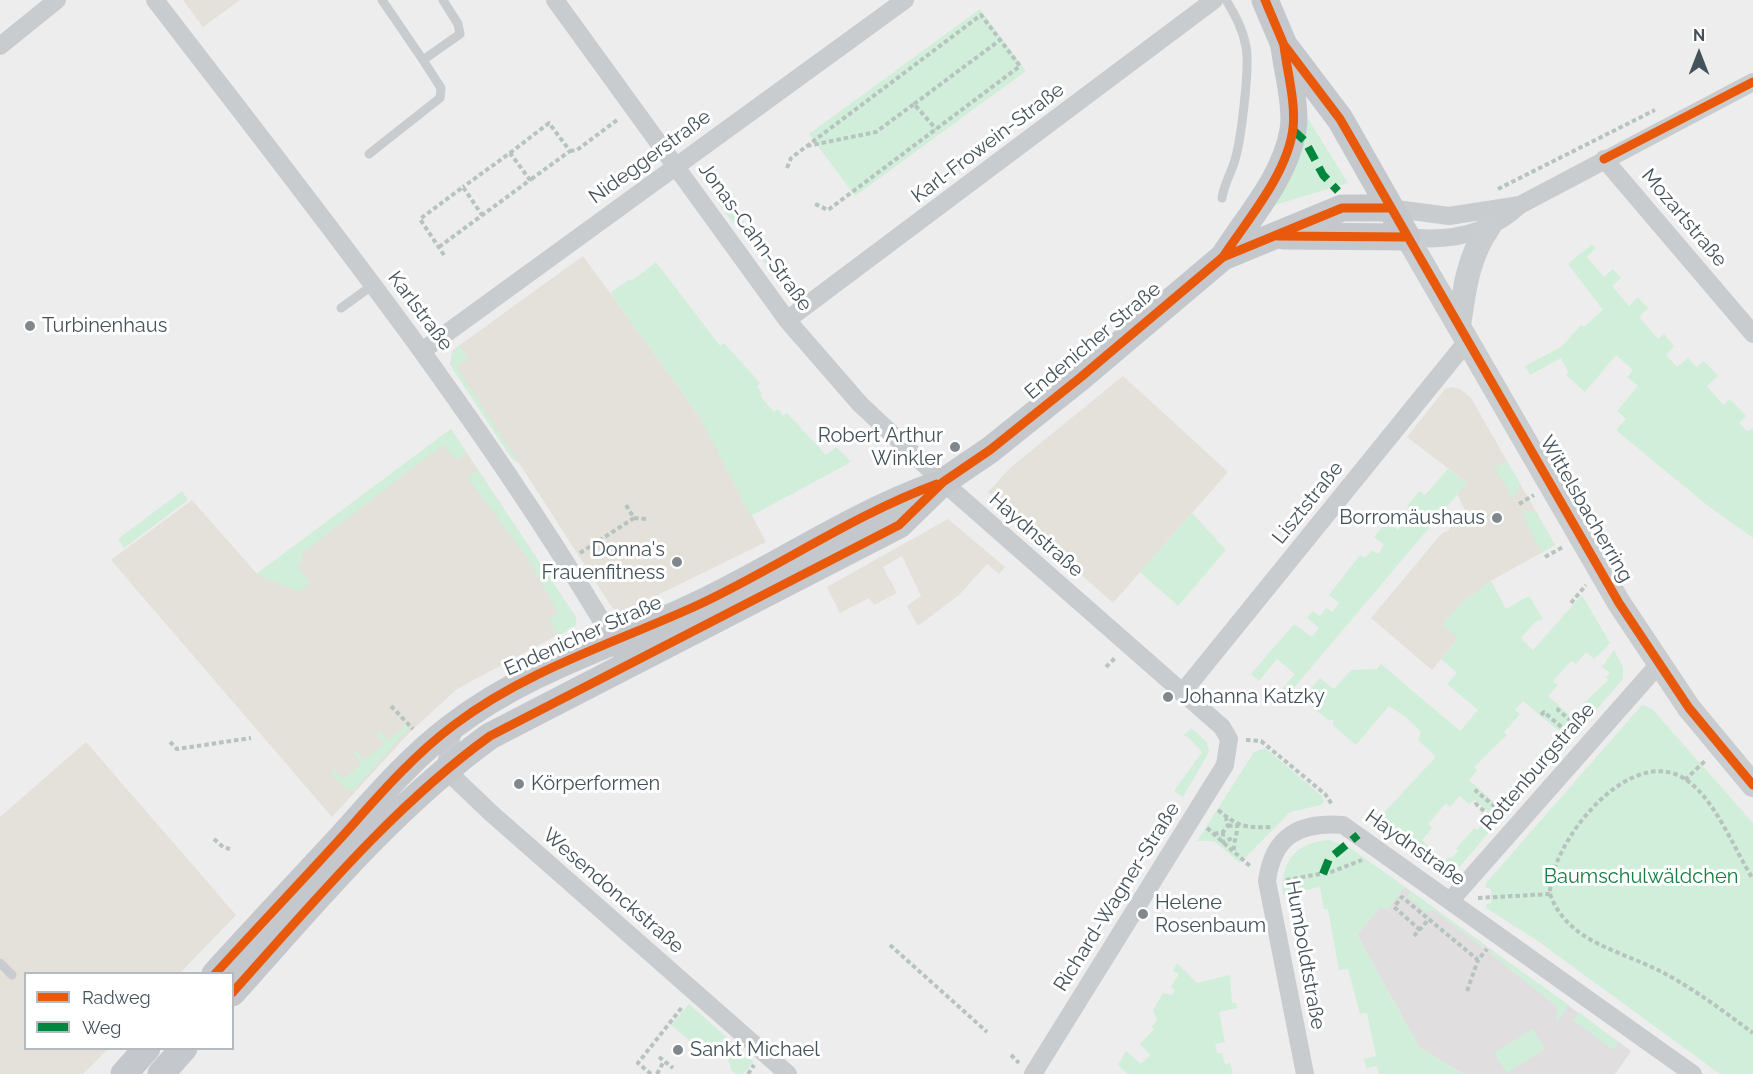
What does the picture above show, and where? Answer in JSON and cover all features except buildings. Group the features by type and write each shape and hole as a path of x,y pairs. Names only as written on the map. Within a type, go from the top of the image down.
{"main road":[{"path":"1265,0 1284,45 1340,119 1407,237"},
{"path":"1223,257 1274,183 1286,158 1293,123 1284,45"},
{"name":"Endenicher Straße","path":"234,991 303,915 445,769 490,736 627,664 800,579 899,525 943,482 990,450 1223,257 1342,208 1389,208"},
{"name":"Endenicher Straße","path":"1271,236 1407,237"},
{"name":"Endenicher Straße","path":"217,972 399,775 454,725 508,688 613,640 698,605 763,573 890,502 943,482"},
{"path":"124,1074 145,1050"},
{"path":"161,1074 182,1050"}],"street":[{"path":"0,46 57,0"},
{"name":"Karlstraße","path":"155,0 422,351 509,475 627,664"},
{"name":"Jonas-Cahn-Straße","path":"555,0 787,320 860,404 943,482"},
{"name":"Nideggerstraße","path":"422,351 905,0"},
{"name":"Karl-Frowein-Straße","path":"787,320 1214,0"},
{"name":"Endenicher Straße","path":"1407,237 1435,240 1468,234 1489,227 1520,205 1753,81"},
{"name":"Mozartstraße","path":"1604,159 1753,334"},
{"name":"Endenicher Straße","path":"1389,208 1449,216 1520,205"},
{"path":"1464,333 1469,268 1480,240 1489,227"},
{"name":"Wittelsbacherring","path":"1407,237 1619,603 1659,664 1720,747 1753,785"},
{"name":"Lisztstraße","path":"1182,693 1464,333"},
{"name":"Haydnstraße","path":"943,482 1222,727 1229,739"},
{"name":"Rottenburgstraße","path":"1451,900 1659,664"},
{"path":"445,769 454,725"},
{"name":"Richard-Wagner-Straße","path":"1033,1074 1225,765 1229,739"},
{"name":"Wesendonckstraße","path":"445,769 559,874 788,1074"},
{"name":"Humboldtstraße","path":"1305,1074 1267,881 1273,858 1287,837 1302,827 1319,824 1343,825"},
{"name":"Haydnstraße","path":"1343,825 1693,1074"}],"lane":[{"path":"369,154 440,99 441,88 382,0"},
{"path":"423,60 460,34 458,24 443,0"},
{"path":"1222,198 1224,184 1235,162 1241,126 1247,48 1239,21 1226,0"},
{"path":"341,308 373,285"},
{"path":"0,963 12,975"}],"path":[{"path":"787,168 791,158 981,15 1020,66 828,210 815,204"},
{"path":"807,146 876,132 1000,40"},
{"path":"914,104 936,129"},
{"path":"1488,194 1658,109"},
{"path":"439,248 570,151 577,150 617,120"},
{"path":"444,255 420,219 549,123 570,151"},
{"path":"510,153 530,180"},
{"path":"463,187 482,215"},
{"path":"626,505 634,518"},
{"path":"596,543 634,518 646,519"},
{"path":"391,706 418,736"},
{"path":"1559,708 1558,710 1589,743"},
{"path":"1541,715 1544,712 1589,743"},
{"path":"170,742 177,749 251,738"},
{"path":"1685,780 1720,747"},
{"path":"1753,879 1721,821 1685,780 1675,774 1660,771 1644,772 1626,780 1603,797 1559,854 1550,881 1550,894 1554,906 1568,925 1587,939 1660,971 1708,1000 1753,1033"},
{"path":"1478,790 1476,791 1514,829"},
{"path":"1203,799 1237,825 1238,832"},
{"path":"1475,806 1476,804 1514,829"},
{"path":"1226,817 1228,826"},
{"path":"1213,834 1223,832 1228,826 1237,825 1249,828"},
{"path":"1223,842 1249,828 1272,826"},
{"path":"1206,827 1267,881 1308,877 1362,860 1371,866"},
{"path":"1223,832 1223,842"},
{"path":"1233,838 1234,852"},
{"path":"214,839 223,847 230,849"},
{"path":"1451,900 1550,894"},
{"path":"1420,930 1394,907 1403,896 1478,960"},
{"path":"1414,936 1428,919"},
{"path":"890,945 987,1032"},
{"path":"1467,991 1478,960 1486,951"},
{"path":"651,1074 638,1063 695,991"},
{"path":"658,1057 673,1068"},
{"path":"657,1074 667,1062"}],"shaded area":[{"path":"183,0 240,0 203,27"},
{"path":"583,256 698,414 766,542 623,612 611,606 519,463 512,459 450,364 453,350"},
{"path":"1123,376 1228,472 1113,603 988,492 1010,468"},
{"path":"1451,387 1460,389 1471,398 1555,545 1491,581 1459,605 1458,638 1432,670 1371,618 1442,533 1448,531 1465,510 1457,494 1466,482 1407,437 1445,389"},
{"path":"451,429 576,617 576,625 457,689 410,732 332,817 111,560 192,500 257,574"},
{"path":"948,519 1005,567 999,574 987,564 959,595 918,626 907,606 921,596 902,556 883,567 897,593 874,605 869,598 840,613 827,587"},
{"path":"86,742 236,915 181,972 24,972 24,1050 107,1050 83,1074 0,1074 0,817"},
{"path":"1405,887 1631,1051 1615,1074 1463,1074 1419,1047 1357,935 1379,908"}],"green space":[{"path":"980,9 1026,71 855,196 809,134"},
{"path":"1302,109 1348,183 1265,208"},
{"path":"725,197 774,262 767,266 718,203"},
{"path":"1592,244 1596,248 1587,257 1604,277 1613,269 1621,278 1612,286 1629,306 1638,297 1648,308 1639,317 1658,339 1664,334 1674,346 1666,355 1677,367 1688,358 1697,367 1704,361 1718,376 1707,386 1723,405 1730,399 1746,416 1739,423 1747,431 1753,429 1753,538 1707,505 1616,430 1626,419 1617,411 1638,386 1627,377 1633,370 1616,355 1585,392 1566,375 1569,373 1561,358 1530,375 1525,366 1561,347 1581,325 1584,327 1603,310 1568,264"},
{"path":"656,262 720,346 724,343 760,383 757,386 762,393 760,396 774,412 778,409 783,416 787,413 826,455 836,447 851,462 751,516 698,414 610,293 630,279 632,281"},
{"path":"459,345 468,358 456,366 519,463 512,459 452,368 451,355"},
{"path":"451,429 467,453 457,460 443,445 301,554 304,560 297,565 310,583 299,592 256,574"},
{"path":"1507,461 1520,484 1514,499 1494,468"},
{"path":"1448,469 1467,483 1282,702 1276,696 1295,674 1277,659 1259,681 1251,674 1294,624 1312,637 1319,628 1307,618 1313,611 1320,616 1326,608 1332,612 1339,603 1329,595 1360,555 1365,558 1372,550 1378,554 1384,545 1374,537 1386,522 1398,530 1412,510 1407,506 1419,491 1425,495"},
{"path":"478,470 576,617 576,625 559,636 549,619 558,613 528,559 468,478"},
{"path":"182,491 188,500 124,548 118,539"},
{"path":"1522,509 1537,513 1555,545 1542,553 1528,527"},
{"path":"1192,513 1226,550 1178,606 1140,572"},
{"path":"1491,581 1506,609 1529,596 1543,619 1535,622 1521,638 1533,650 1582,595 1610,643 1594,659 1586,652 1576,664 1571,661 1553,681 1558,685 1548,696 1572,717 1578,714 1584,707 1582,705 1608,680 1606,677 1610,673 1602,667 1614,650 1623,667 1623,679 1500,821 1475,800 1469,804 1460,796 1450,807 1446,803 1428,824 1432,828 1422,840 1429,847 1422,858 1375,822 1436,757 1418,740 1421,732 1407,718 1389,706 1356,745 1333,725 1333,720 1328,720 1302,699 1320,678 1334,689 1351,670 1377,669 1381,664 1460,731 1478,710 1447,684 1457,673 1441,659 1458,638 1442,625 1459,605","holes":["1523,701 1559,731 1496,804 1469,780 1477,770 1474,767 1507,735 1504,732 1520,714 1515,710"]},
{"name":"Baumschulwäldchen","path":"1642,705 1652,709 1753,823 1753,1074 1720,1074 1535,939 1486,908 1486,904 1491,903 1491,889 1485,887 1487,882"},
{"path":"398,713 409,728 354,790 346,790 331,772 334,769 343,779 362,763 353,753 356,750 365,760 384,744 376,734 379,731 388,740 405,726"},
{"path":"1191,728 1207,742 1209,752 1183,797 1174,791 1202,752 1187,736 1183,736"},
{"path":"1265,748 1322,796 1324,802 1321,805 1290,812 1240,863 1214,841 1197,841 1254,752"},
{"path":"1477,808 1496,824 1456,871 1446,875 1428,862 1433,855 1438,855 1445,861 1449,857 1452,858 1458,851 1456,849 1474,828 1477,830 1483,823 1481,821 1484,817"},
{"path":"1329,840 1349,847 1405,887 1388,909 1379,908 1357,935 1419,1047 1463,1074 1379,1074 1377,1066 1366,1068 1364,1059 1376,1056 1367,1013 1360,1014 1348,969 1339,970 1328,909 1324,909 1320,887 1283,895 1284,873 1292,856 1307,845"},
{"path":"1411,891 1485,946 1483,948 1434,911 1425,911 1407,896"},
{"path":"1491,950 1569,1005 1556,1023 1557,1007 1488,952"},
{"path":"1177,963 1197,983 1230,975 1232,1003 1236,1003 1237,1008 1219,1012 1225,1042 1215,1044 1217,1053 1222,1053 1225,1064 1230,1063 1233,1073 1127,1074 1118,1065 1126,1051 1141,1064 1150,1055 1140,1044 1154,1029 1152,1027 1157,1019 1153,1010 1163,993 1172,995 1175,990 1171,987 1179,974 1173,971"},
{"path":"689,1004 754,1062 743,1074 736,1074 731,1070 728,1059 724,1056 701,1049 671,1025"},
{"path":"1579,1012 1619,1043 1613,1050 1573,1020"},
{"path":"1533,1029 1545,1049 1507,1073 1494,1053"}],"marked path":[{"path":"1293,130 1305,141 1323,175 1338,191"},
{"path":"1323,874 1329,859 1358,835"}],"cycle path":[{"path":"1265,0 1284,45 1340,119 1619,603 1689,708 1753,785"},
{"path":"1223,257 1266,195 1290,145 1294,118 1284,46"},
{"path":"1604,159 1753,82"},
{"path":"234,991 323,891 387,825 454,763 490,736 899,525 943,482 990,450 1081,377 1223,257 1342,208 1389,208"},
{"path":"1278,236 1407,237"},
{"path":"217,972 408,765 438,737 482,705 542,672 698,605 846,526 937,484"}],"place":[{"name":"Turbinenhaus","path":"30,326"},
{"name":"Robert Arthur Winkler","path":"955,447"},
{"name":"Borromäushaus","path":"1497,518"},
{"name":"Donna's Frauenfitness","path":"677,562"},
{"name":"Johanna Katzky","path":"1168,697"},
{"name":"Körperformen","path":"519,784"},
{"name":"Helene Rosenbaum","path":"1143,914"},
{"name":"Sankt Michael","path":"678,1050"}]}
